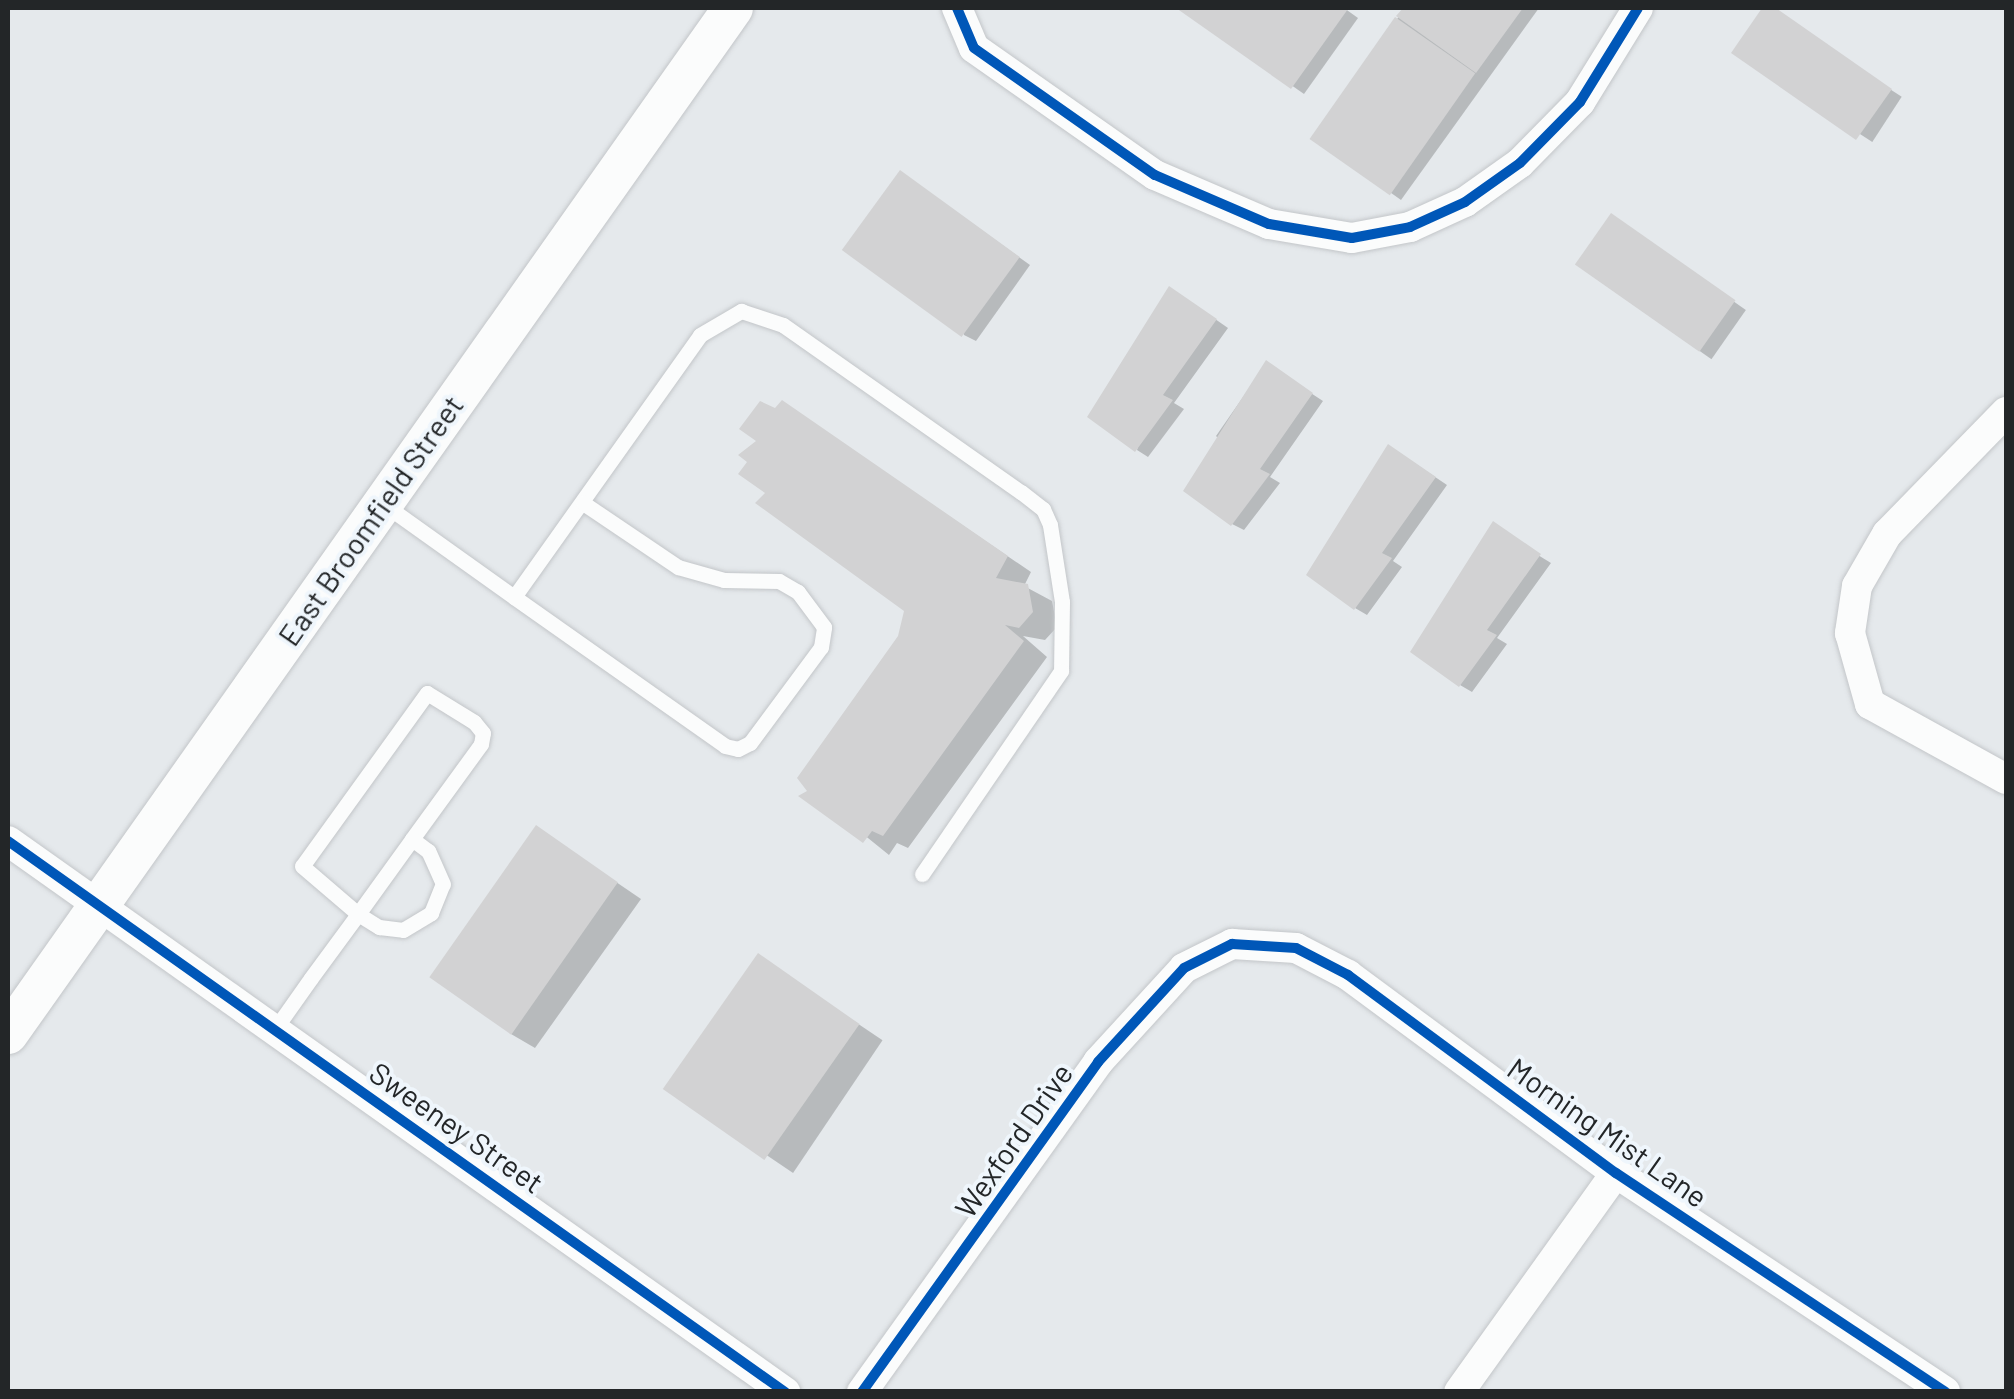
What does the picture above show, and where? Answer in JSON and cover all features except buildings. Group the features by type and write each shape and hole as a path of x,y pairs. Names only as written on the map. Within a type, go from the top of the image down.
{"main road":[{"name":"East Broomfield Street","path":"8,1034 733,8"}],"street":[{"path":"958,8 974,48 1155,174 1268,224 1352,238 1422,222 1520,163 1580,102 1638,8"},
{"path":"2006,412 1887,534 1856,586 1850,633 1870,704 2006,779"},
{"name":"Sweeney Street","path":"8,841 786,1392"},
{"name":"Morning Mist Lane","path":"1232,944 1296,948 1348,975 1616,1173 1945,1392"},
{"name":"Wexford Drive","path":"862,1392 1098,1062 1184,968 1232,944"},
{"name":"Morning Mist Lane","path":"1459,1392 1616,1173"}],"lane":[{"path":"514,596 700,336 740,311 784,325 1043,509 1062,602 1060,672 922,874"},
{"path":"382,503 725,746 738,748 750,742 822,648 824,627 798,592 779,582 724,580 678,567 583,503"},
{"path":"275,1029 358,914 412,839 483,732 427,693 302,866 358,914 378,927 403,930 431,913 443,884 428,851 412,839"}],"cycle path":[{"path":"957,8 974,48 1155,175 1269,224 1352,238 1410,227 1465,202 1520,163 1580,102 1638,8"},
{"path":"8,841 785,1392"},
{"path":"862,1392 1098,1062 1184,968 1232,944 1296,948 1348,975 1616,1173 1945,1392"}]}
